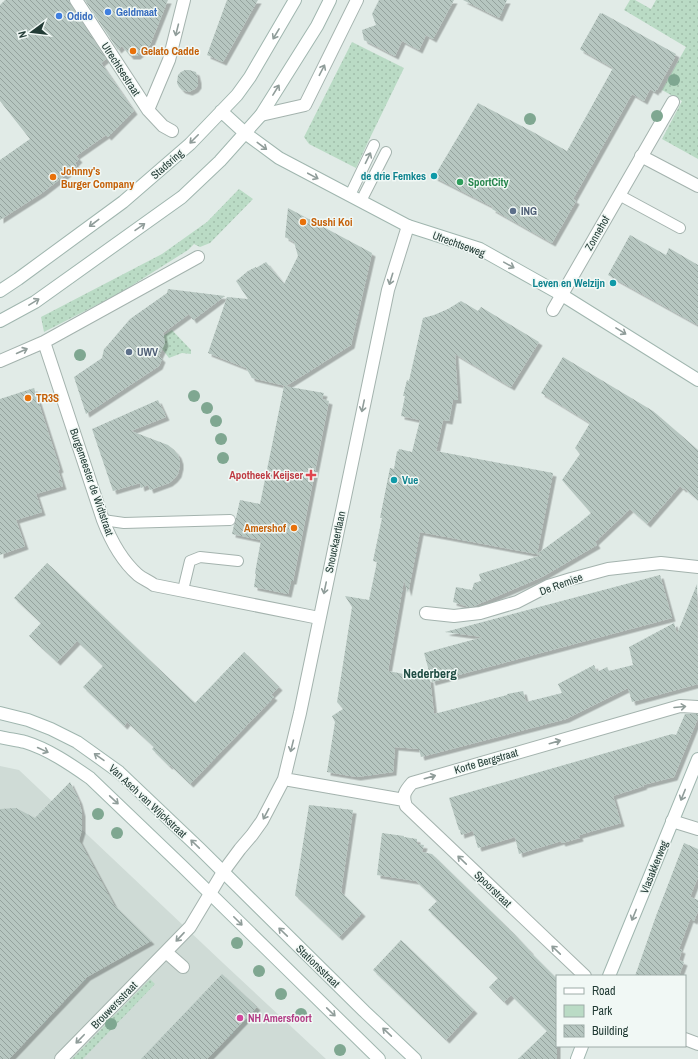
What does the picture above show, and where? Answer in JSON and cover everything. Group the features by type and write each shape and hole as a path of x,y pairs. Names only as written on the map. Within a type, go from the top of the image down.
{"street":[{"name":"Utrechtsestraat","path":"76,0 148,110 163,126 172,131"},
{"path":"148,110 169,60 184,0"},
{"name":"Stadsring","path":"0,291 123,202 190,144 237,96 250,77 295,0"},
{"path":"0,321 35,302 182,197 220,161 261,114 316,26 330,0"},
{"path":"261,114 305,105 357,0"},
{"name":"Zonnehof","path":"553,310 673,102"},
{"name":"Utrechtseweg","path":"221,111 245,133 278,158 408,226 480,249 562,295 698,380"},
{"path":"641,156 698,186"},
{"name":"Snouckaertlaan","path":"223,872 262,821 284,779 300,713 388,290 408,226"},
{"path":"0,361 44,342 198,258"},
{"name":"Burgemeester de Widtstraat","path":"44,342 103,520 117,552 128,564 139,575 154,585 319,618"},
{"name":"De Remise","path":"426,613 454,616 480,613 517,602 548,586 608,569 661,562 698,567"},
{"name":"Korte Bergstraat","path":"404,800 405,791 412,783 680,706 698,707"},
{"name":"Van Asch van Wijckstraat","path":"0,713 28,720 51,729 77,742 100,758 132,784 223,872"},
{"name":"Van Asch van Wijckstraat","path":"0,737 24,742 41,748 76,768 90,778 210,894"},
{"name":"Vlasakkerweg","path":"609,975 698,759"},
{"path":"284,779 404,800"},
{"name":"Spoorstraat","path":"404,800 406,806 584,975"},
{"path":"672,821 698,829"},
{"path":"223,872 210,894 379,1059"},
{"name":"Stationsstraat","path":"223,872 347,995 415,1059"},
{"name":"Brouwersstraat","path":"61,1059 190,927 210,894"},
{"path":"166,952 183,967"},
{"path":"686,1039 698,1044"},
{"path":"577,1059 582,1047"}],"lane":[{"path":"350,195 374,145"},
{"path":"361,202 386,152"},
{"path":"619,195 680,228"},
{"path":"103,520 124,523 230,520"},
{"path":"183,590 190,561 200,557 238,561"}],"shaded area":[{"path":"0,766 19,770 326,1059 0,1059"}],"green space":[{"path":"630,0 635,0 651,9 656,0 698,0 698,159 662,139 682,101 662,90 686,47 624,10"},
{"path":"352,42 404,68 356,168 309,144 304,137"},
{"path":"239,189 253,199 210,243 200,247 194,244 188,250 120,293 44,332 41,317 162,254 207,222"},
{"path":"172,330 191,350 191,354 182,353 169,358 156,341"},
{"path":"150,979 155,984 83,1059 72,1059"}],"building":[{"path":"5,0 69,0 70,4 106,59 101,63 134,111 108,137 106,135 76,156 79,159 75,163 77,166 42,193 0,220 0,160 30,139 0,101 0,5"},
{"path":"85,0 168,0 150,45 137,56 130,56 122,46 118,50"},
{"path":"227,0 258,0 223,62 207,55"},
{"path":"379,0 454,0 433,39 426,35 419,50 402,41 395,56 364,40 362,30 376,25 372,14"},
{"path":"463,0 507,0 499,18"},
{"path":"600,13 676,54 655,92 650,89 644,101 632,94 573,199 576,201 552,243 492,209 493,207 434,177 478,103 567,151 613,68 580,49"},
{"path":"185,70 196,72 198,80 198,85 195,89 189,92 182,90 177,83 178,75"},
{"path":"288,208 372,253 351,345 286,386 252,378 246,368 208,353 227,297 248,299 236,281 248,271 266,262 284,284 298,256 294,242 285,237"},
{"path":"630,235 666,255 669,248 698,265 698,325 608,275"},
{"path":"168,289 225,296 193,320 189,314 163,333 165,343 159,356 162,359 159,366 86,414 74,377 102,358 104,349 130,319 167,293"},
{"path":"461,301 478,311 481,307 539,342 511,387 455,354 458,400 453,400 449,421 443,420 436,451 553,473 537,554 591,513 562,480 580,454 575,448 590,423 541,393 563,357 653,411 698,450 698,500 680,486 647,524 630,509 595,542 597,545 542,577 469,607 453,602 456,587 472,590 474,583 481,581 479,574 542,555 420,532 408,593 404,580 388,671 430,679 434,714 523,691 526,702 562,693 558,684 594,665 597,672 607,667 609,671 633,665 629,647 674,623 677,634 697,584 698,684 632,702 628,688 566,719 421,757 419,749 395,747 393,772 357,777 327,772 335,722 332,716 343,709 337,702 352,607 345,596 369,600 377,562 373,561 390,468 394,469 397,451 398,452 399,449 412,452 420,420 401,416 405,396 403,396 407,380 409,381 423,318 448,309"},
{"path":"284,386 324,393 322,399 329,401 293,581 291,581 288,594 254,587 261,540 232,534 240,500 260,504"},
{"path":"34,388 60,469 58,470 63,486 36,494 42,512 16,520 25,546 0,555 0,399"},
{"path":"158,400 166,417 131,431 168,445 174,450 180,461 178,474 169,483 150,490 148,485 141,488 140,483 113,491 92,429"},
{"path":"47,563 195,703 244,652 279,687 271,695 274,697 190,784 170,765 169,766 152,749 154,747 127,722 124,726 83,687 103,666 77,641 57,662 29,636 41,623 14,598"},
{"path":"660,575 672,618 432,682 424,653 483,637 445,632"},
{"path":"685,714 698,714 698,718 674,777 643,785 644,786 613,796 621,823 579,835 580,838 562,843 561,841 519,854 515,837 478,848 473,831 461,835 449,798 672,734 676,735"},
{"path":"70,782 79,801 82,813 82,830 79,840 114,905 151,941 87,977 9,1059 0,1059 0,809 16,808 35,818"},
{"path":"309,805 353,810 341,892 362,913 339,937 295,895"},
{"path":"382,833 417,839 417,844 424,845 422,852 432,854 514,934 556,978 557,1059 518,1059 547,1031 511,995 504,1002 489,987 498,978 428,910 437,901 416,881 377,875"},
{"path":"684,843 698,849 698,877 690,897 698,900 698,911 694,921 690,919 679,949 682,950 679,960 684,962 679,975 635,975"},
{"path":"401,940 474,1010 446,1040 373,970"},
{"path":"222,974 257,1007 207,1059 141,1059"}],"place":[{"name":"Geldmaat","path":"108,12"},
{"name":"Odido","path":"59,16"},
{"name":"Gelato Cadde","path":"133,51"},
{"name":"de drie Femkes","path":"434,176"},
{"name":"Johnny's Burger Company","path":"53,177"},
{"name":"SportCity","path":"460,182"},
{"name":"ING","path":"513,211"},
{"name":"Sushi Koi","path":"303,222"},
{"name":"Leven en Welzijn","path":"613,283"},
{"name":"UWV","path":"129,352"},
{"name":"TR3S","path":"28,398"},
{"name":"Apotheek Keijser","path":"311,475"},
{"name":"Vue","path":"394,480"},
{"name":"Amershof","path":"294,528"},
{"name":"NH Amersfoort","path":"240,1018"}],"district":[{"name":"Nederberg","path":"430,673"}]}
